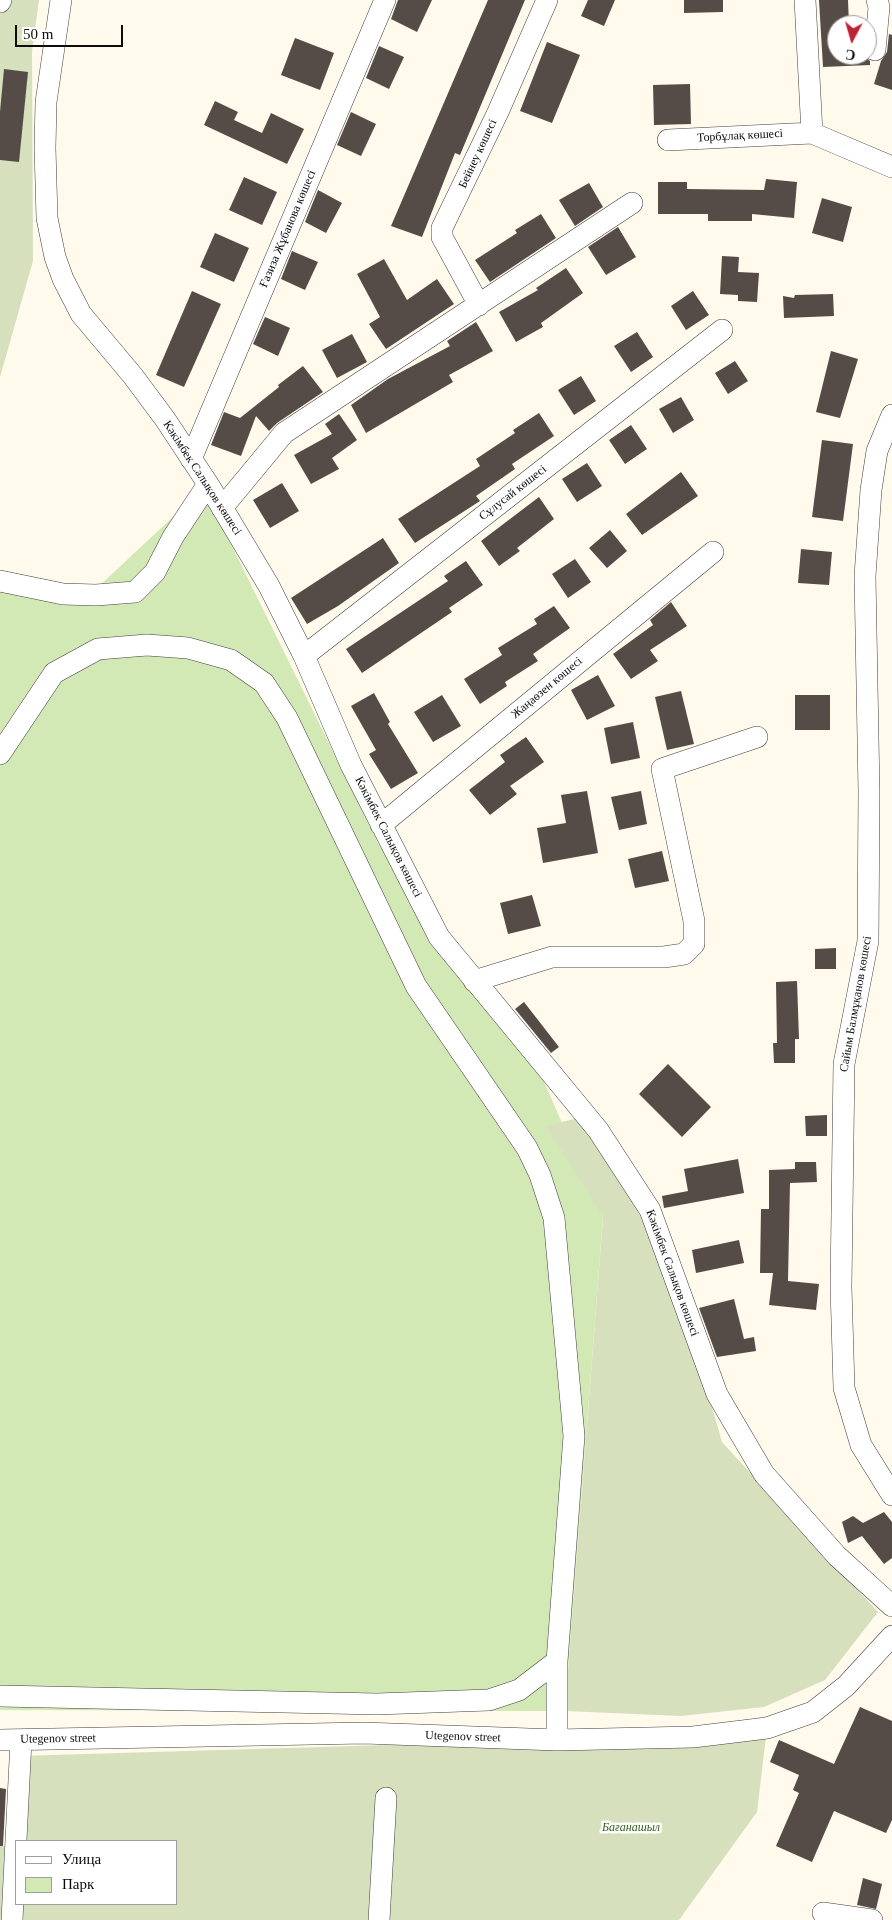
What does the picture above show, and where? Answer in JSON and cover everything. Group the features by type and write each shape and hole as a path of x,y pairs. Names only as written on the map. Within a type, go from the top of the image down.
{"street":[{"name":"Кәкімбек Салықов көшесі","path":"61,0 46,102 47,218 55,257 63,279 81,314 133,376 192,459 269,586 304,656 351,765 439,937 598,1130 650,1210 716,1394 764,1474 837,1556 892,1606"},
{"name":"Ғазиза Жұбанова көшесі","path":"192,459 385,0"},
{"name":"Бейнеу көшесі","path":"479,305 442,237 442,228 498,112 547,0"},
{"path":"805,0 812,133"},
{"path":"877,31 880,2"},
{"name":"Торбұлақ көшесі","path":"668,140 812,133 892,167"},
{"path":"222,508 284,433 632,203"},
{"name":"Сұлусай көшесі","path":"304,656 722,330"},
{"name":"Сайым Балмұқанов көшесі","path":"892,415 877,451 871,490 865,576 869,792 868,941 844,1064 841,1287 844,1388 861,1445 892,1495"},
{"path":"0,582 63,594 96,595 135,592 155,572 173,537 208,484"},
{"name":"Жаңаөзен көшесі","path":"382,825 713,552"},
{"path":"0,754 54,672 98,649 147,645 188,648 231,660 264,683 287,718 416,986 528,1148 540,1175 554,1218 574,1436 558,1660 557,1740"},
{"path":"474,981 552,957 664,957 684,954 694,944 694,921 662,769 757,737"},
{"name":"Utegenov street","path":"10,1740 364,1733 557,1740 693,1737 767,1728 814,1712 846,1686 892,1636"},
{"path":"0,1696 377,1704 489,1700 519,1690 558,1660"},
{"path":"10,1740 12,1920"},
{"path":"379,1920 386,1798"},
{"path":"823,1913 872,1920"}],"green space":[{"path":"0,0 39,0 32,51 33,261 0,377"},
{"path":"208,484 222,508 232,546 378,843 527,1043 603,1216 565,1711 0,1710 0,586 96,589"},
{"path":"586,1116 676,1282 722,1442 878,1612 825,1680 764,1707 681,1716 565,1711 603,1217 546,1126"},
{"name":"Бағанашыл","path":"767,1728 757,1812 679,1920 0,1920 0,1846 13,1846 18,1756 557,1740"}],"building":[{"path":"398,0 432,0 417,32 391,19"},
{"path":"488,0 525,0 460,155 455,153 422,237 391,226"},
{"path":"588,0 615,0 604,26 581,16"},
{"path":"684,0 723,0 723,12 684,13"},
{"path":"819,0 848,0 849,15 827,15 827,65 870,65 823,67"},
{"path":"889,34 892,35 892,90 874,84 881,61 887,52"},
{"path":"295,38 334,53 320,90 281,75"},
{"path":"547,42 580,55 552,123 520,111"},
{"path":"379,46 404,57 389,89 366,78"},
{"path":"4,69 28,72 19,162 0,160 0,112"},
{"path":"690,84 691,124 654,125 653,85"},
{"path":"215,101 238,112 234,120 262,133 271,113 304,129 287,164 204,125"},
{"path":"351,112 376,124 361,156 337,145"},
{"path":"244,177 277,192 262,225 229,210"},
{"path":"766,179 797,182 794,218 752,214 752,221 708,221 708,214 658,214 658,182 687,182 687,189 764,190"},
{"path":"589,183 603,207 575,226 559,200"},
{"path":"318,190 342,203 326,233 305,222"},
{"path":"822,198 852,207 843,242 812,233"},
{"path":"541,214 556,238 490,282 475,260 517,233 515,230"},
{"path":"618,227 636,257 606,275 588,247"},
{"path":"215,233 249,248 234,282 200,267"},
{"path":"292,251 318,262 305,290 281,279"},
{"path":"722,256 739,257 738,272 759,273 757,302 738,301 738,295 720,294"},
{"path":"384,259 407,300 437,279 454,304 386,349 369,324 380,317 357,274"},
{"path":"566,268 583,293 541,323 543,327 516,342 499,312 538,290 536,288"},
{"path":"192,291 221,304 184,387 156,375"},
{"path":"693,291 709,315 686,330 671,306"},
{"path":"833,294 834,316 784,318 783,296 794,298 795,295"},
{"path":"265,317 290,328 278,356 253,344"},
{"path":"476,322 493,351 449,375 453,382 366,433 351,405 388,379 450,346 447,341"},
{"path":"637,332 653,357 631,372 614,346"},
{"path":"352,334 367,362 337,378 322,350"},
{"path":"831,351 858,359 840,418 816,412"},
{"path":"735,361 748,381 728,394 715,373"},
{"path":"303,366 323,392 277,423 269,431 256,416 241,456 211,445 224,412 240,418"},
{"path":"581,376 596,401 574,415 558,390"},
{"path":"681,397 694,420 673,433 659,409"},
{"path":"539,413 554,436 512,464 515,469 476,496 480,501 415,543 398,519 480,466 476,459 515,433 513,430"},
{"path":"339,414 357,440 332,458 339,469 311,484 294,455 332,434 325,424"},
{"path":"631,425 647,449 625,464 609,440"},
{"path":"822,440 853,444 843,521 812,517"},
{"path":"587,463 602,486 577,502 562,479"},
{"path":"681,472 698,496 642,535 626,514"},
{"path":"282,483 299,511 270,528 253,500"},
{"path":"539,497 554,519 517,548 520,551 499,566 481,541"},
{"path":"610,530 627,551 607,568 589,548"},
{"path":"383,538 399,563 338,606 307,624 291,598"},
{"path":"801,549 832,552 829,585 798,583"},
{"path":"575,559 591,582 568,598 552,574"},
{"path":"466,561 483,585 449,608 452,612 362,673 346,649 448,581 444,576"},
{"path":"671,602 687,626 650,650 658,661 631,679 613,654 653,625 650,620"},
{"path":"554,606 570,628 533,654 538,661 505,682 507,686 480,704 464,679 502,655 498,648 537,624 534,619"},
{"path":"598,675 615,706 587,720 571,690"},
{"path":"681,691 694,744 667,750 655,697"},
{"path":"374,693 390,722 388,724 418,773 391,789 369,754 376,750 351,706"},
{"path":"442,695 461,726 433,742 414,712"},
{"path":"795,695 830,695 830,730 795,730"},
{"path":"633,722 640,758 611,764 604,728"},
{"path":"526,737 544,762 510,786 517,794 490,815 469,790 505,762 500,755"},
{"path":"587,791 598,853 543,863 537,828 566,823 561,795"},
{"path":"641,791 647,824 619,830 611,797"},
{"path":"662,851 669,881 635,888 628,859"},
{"path":"532,895 541,926 508,934 500,903"},
{"path":"836,948 836,969 815,969 815,949"},
{"path":"797,981 799,1039 795,1039 795,1063 774,1063 773,1043 777,1043 776,982"},
{"path":"524,1002 559,1047 551,1053 515,1009"},
{"path":"668,1064 711,1107 682,1137 639,1094"},
{"path":"827,1115 827,1136 806,1136 805,1116"},
{"path":"738,1159 744,1193 664,1208 662,1196 688,1191 684,1169"},
{"path":"795,1162 816,1162 817,1182 790,1183 788,1281 819,1284 816,1310 769,1305 773,1273 760,1273 761,1209 769,1209 769,1170 795,1169"},
{"path":"739,1240 744,1263 696,1273 692,1250"},
{"path":"734,1299 744,1339 754,1337 756,1351 717,1357 699,1308"},
{"path":"884,1512 892,1522 892,1558 884,1564 862,1536 848,1543 842,1522 853,1516 863,1523"},
{"path":"860,1707 892,1721 892,1820 886,1833 834,1811 812,1862 776,1846 799,1793 793,1790 799,1775 770,1762 779,1740 834,1764"},
{"path":"0,1788 6,1789 3,1846 0,1846"},
{"path":"863,1878 882,1884 876,1909 857,1905"}]}
